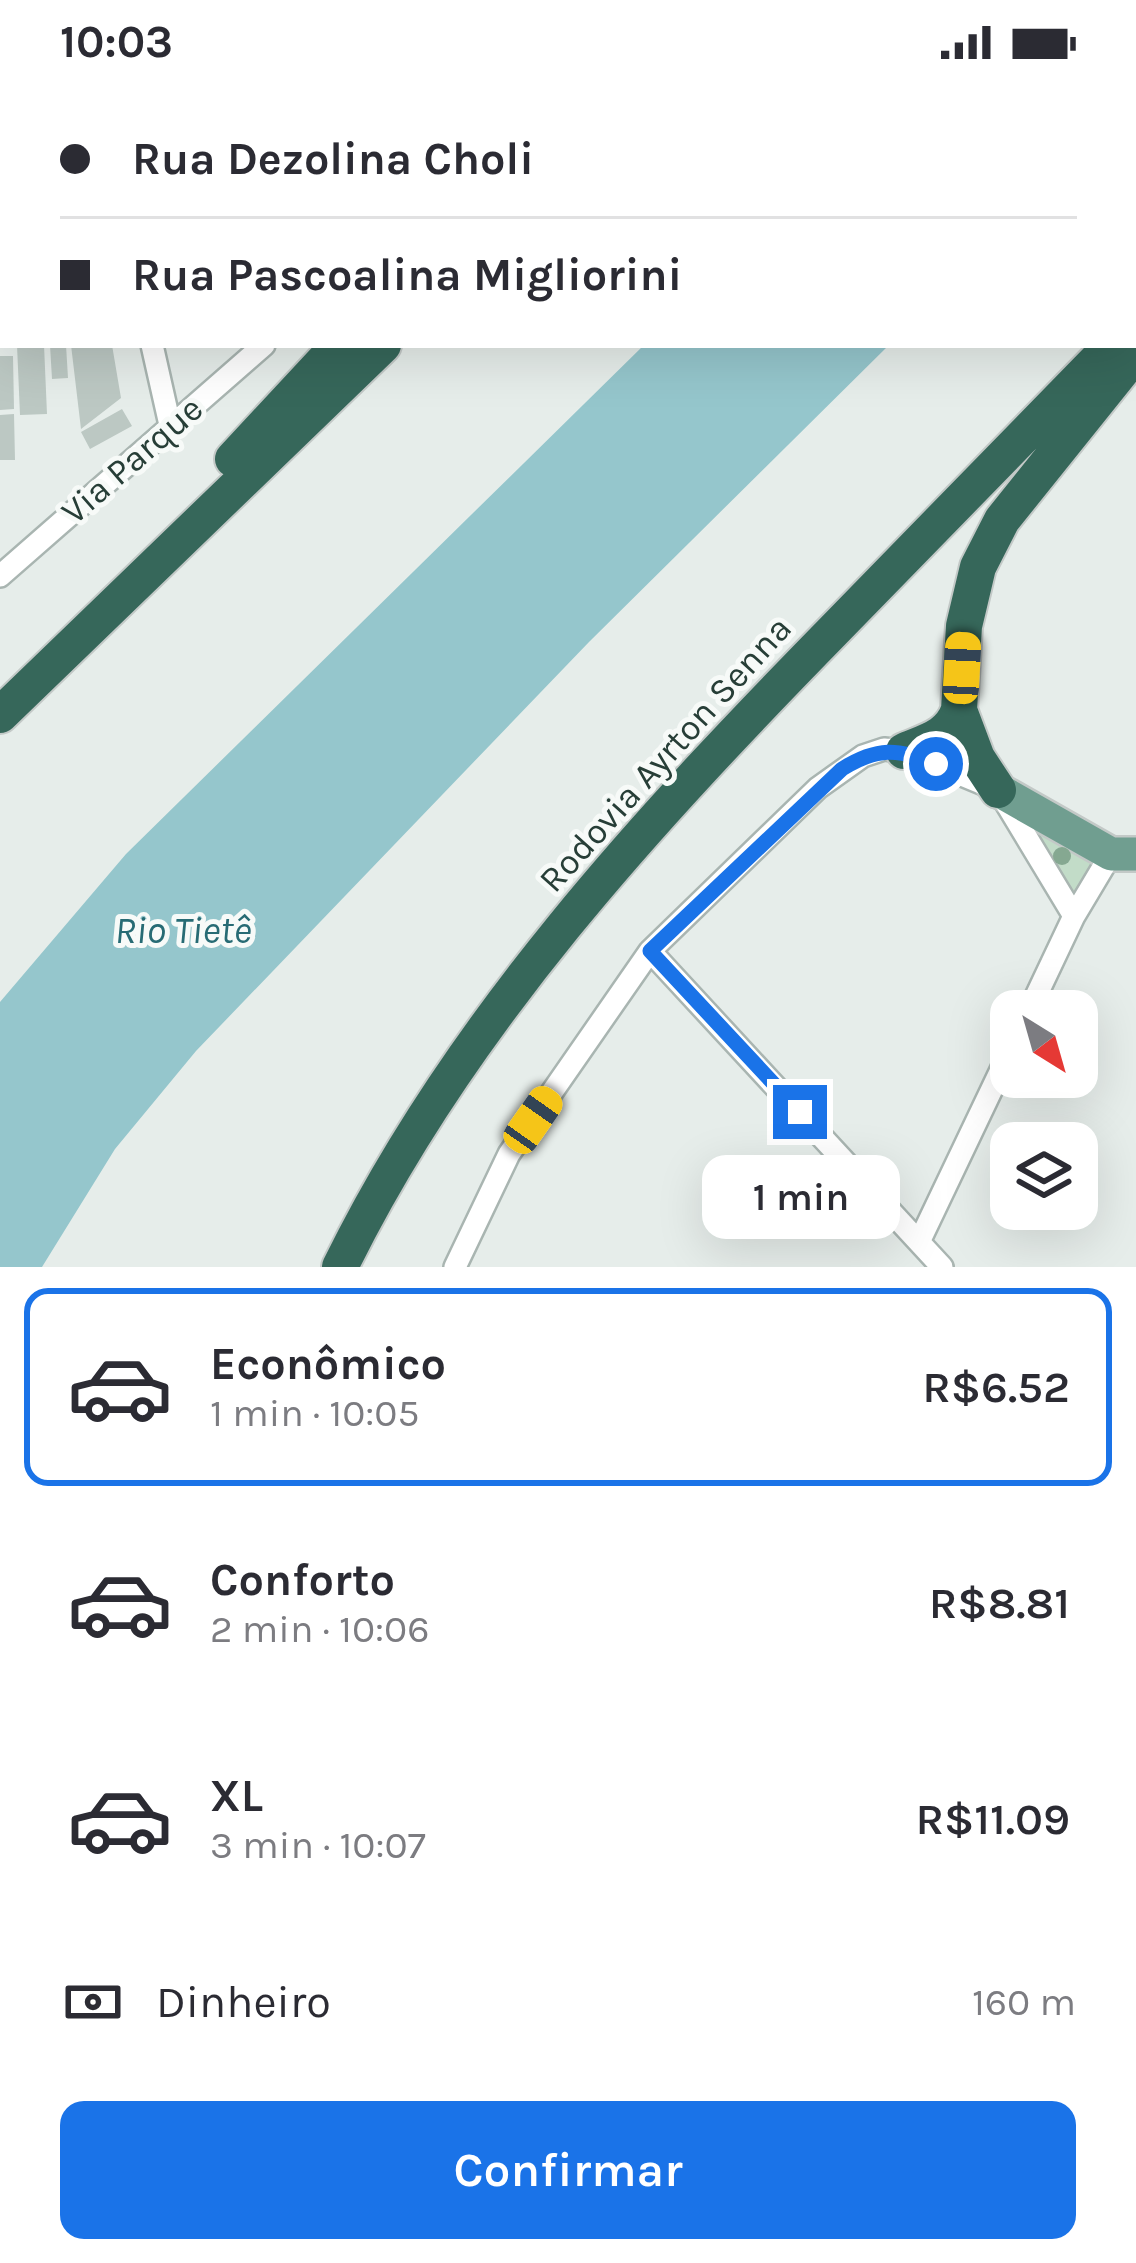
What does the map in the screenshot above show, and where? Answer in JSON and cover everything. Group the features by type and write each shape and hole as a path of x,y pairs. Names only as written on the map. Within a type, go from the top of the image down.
{"highway":[{"path":"197,525 226,466 336,348"},
{"path":"0,716 380,348"},
{"name":"Rodovia Ayrton Senna","path":"340,1267 362,1221 434,1102 525,975 676,794 1109,348"},
{"path":"904,751 954,725 964,626 978,567 1002,520 1136,353"},
{"path":"959,710 977,758 998,790"}],"main road":[{"path":"998,790 1124,854"}],"street":[{"path":"153,348 170,424"},
{"name":"Via Parque","path":"0,576 260,348"},
{"path":"455,1267 509,1154 650,951 842,769 863,756 884,749 904,751 998,790 1074,916"},
{"path":"1039,990 1074,916 1124,854"},
{"path":"650,951 942,1267"},
{"path":"920,1240 990,1092"}],"green space":[{"path":"998,790 1111,854 1074,916"}],"water":[{"name":"Rio Tietê","path":"641,348 886,348 589,642 196,1051 115,1149 42,1267 0,1267 0,1002 126,854"}],"building":[{"path":"17,348 44,348 47,414 20,415"},
{"path":"50,348 66,348 68,378 52,379"},
{"path":"71,348 113,348 121,398 81,429"},
{"path":"0,356 13,356 14,409 0,410"},
{"path":"122,409 132,426 90,449 81,432"},
{"path":"14,414 15,460 0,460 0,415"}],"route":[{"path":"800,1112 650,951 842,769 884,749 904,751 936,764"}]}
